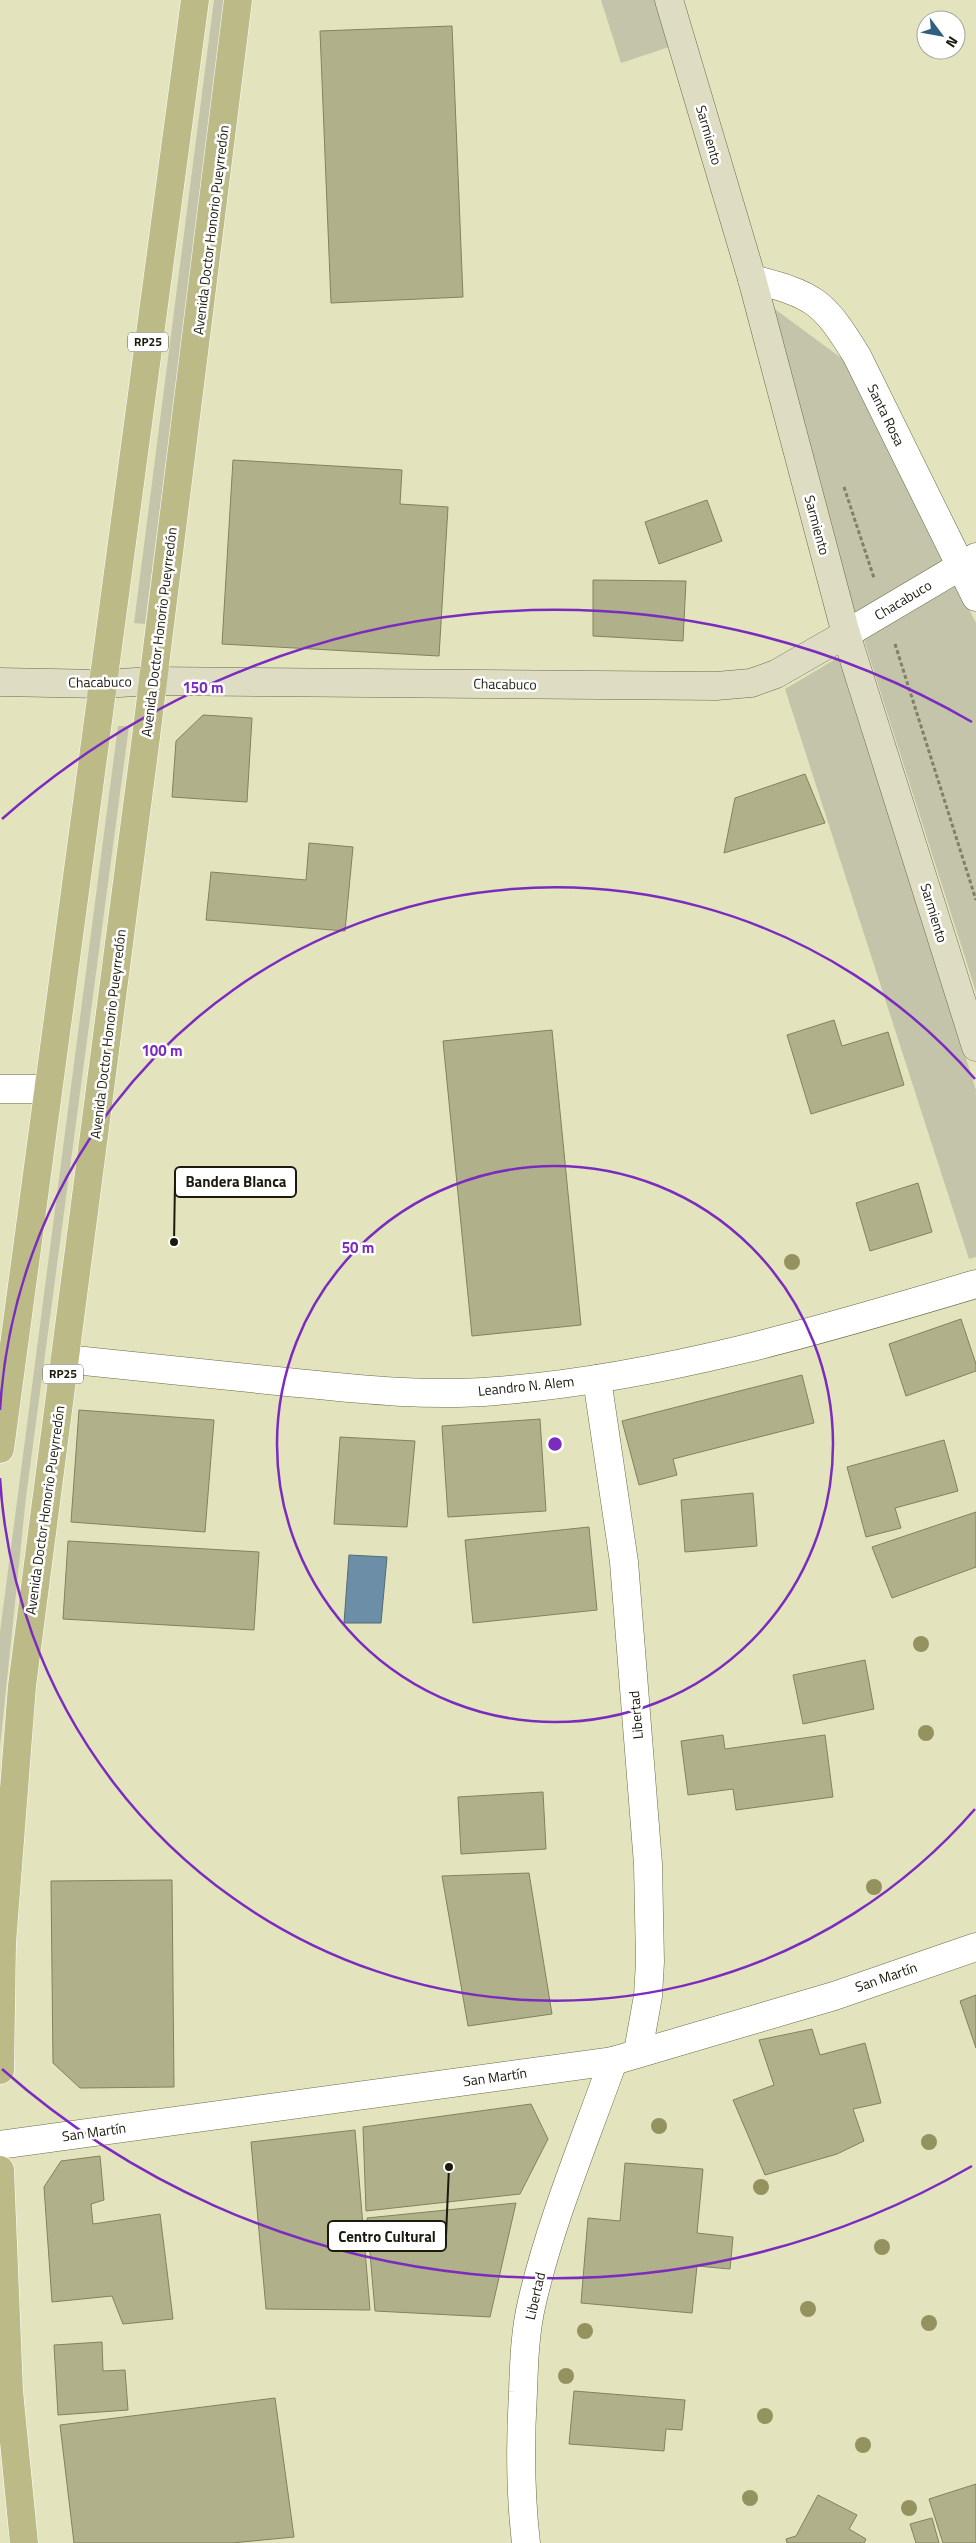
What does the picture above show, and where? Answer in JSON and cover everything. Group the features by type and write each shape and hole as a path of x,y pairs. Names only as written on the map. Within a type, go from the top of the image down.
{"main road":[{"name":"RP25","path":"0,1449 195,0"},
{"name":"Avenida Doctor Honorio Pueyrredón","path":"0,2070 1,1931 22,1686 153,681 238,0"},
{"path":"0,2170 9,2391 24,2543"}],"street":[{"name":"Sarmiento","path":"670,0 752,279 846,634 976,1047"},
{"name":"Santa Rosa","path":"752,279 790,289 816,301 836,321 857,356 968,561 976,597"},
{"name":"Chacabuco","path":"0,682 102,684 153,681 716,686 751,683 776,674 968,561"},
{"path":"0,1089 48,1089"},
{"name":"Leandro N. Alem","path":"65,1360 401,1392 495,1392 597,1379 693,1361 806,1335 976,1284"},
{"name":"Libertad","path":"597,1379 624,1562 648,1864 650,1962 648,1996 638,2052"},
{"name":"San Martín","path":"0,2145 613,2061 638,2052 834,1996 976,1947"},
{"name":"Libertad","path":"526,2543 520,2491 521,2427 524,2351 531,2302 551,2235 613,2061"}],"green space":[{"path":"214,0 225,0 219,57 145,624 134,623"},
{"path":"601,0 655,0 669,47 621,63"},
{"path":"772,307 848,363 947,560 854,614"},
{"path":"955,582 976,623 976,992 864,640"},
{"path":"839,657 976,1090 976,1257 969,1259 785,689"},
{"path":"118,726 129,726 26,1497 0,1747 0,1632"}],"water":[{"path":"349,1555 387,1557 381,1623 344,1623"}],"building":[{"path":"452,26 463,297 331,303 320,31"},
{"path":"233,460 402,470 400,504 448,507 439,656 222,644"},
{"path":"707,500 722,541 659,564 645,522"},
{"path":"593,580 686,581 683,641 593,636"},
{"path":"203,715 252,718 247,802 172,797 176,741"},
{"path":"805,774 825,823 724,853 735,798"},
{"path":"309,843 353,847 345,931 206,920 211,872 306,880"},
{"path":"834,1020 842,1046 888,1032 904,1085 811,1114 787,1035"},
{"path":"552,1030 581,1325 472,1336 443,1041"},
{"path":"918,1183 932,1232 870,1251 856,1203"},
{"path":"961,1319 976,1364 976,1371 906,1396 889,1344"},
{"path":"802,1375 814,1423 673,1459 677,1475 639,1485 622,1421"},
{"path":"79,1410 214,1420 205,1532 71,1522"},
{"path":"540,1419 546,1511 448,1517 442,1426"},
{"path":"340,1437 415,1441 407,1527 334,1524"},
{"path":"944,1440 958,1491 895,1508 901,1528 866,1537 847,1467"},
{"path":"753,1493 757,1546 685,1552 681,1500"},
{"path":"976,1512 976,1567 892,1598 872,1547"},
{"path":"589,1527 597,1610 473,1623 465,1540"},
{"path":"68,1541 259,1552 254,1630 63,1619"},
{"path":"865,1660 874,1709 803,1724 793,1675"},
{"path":"723,1735 725,1749 825,1735 833,1797 736,1810 733,1789 688,1795 681,1741"},
{"path":"543,1792 546,1849 461,1854 458,1797"},
{"path":"529,1873 552,2014 468,2026 442,1876"},
{"path":"172,1880 174,2087 80,2088 53,2063 51,1881"},
{"path":"976,1995 976,2048 960,2001"},
{"path":"812,2029 820,2055 865,2043 881,2103 853,2109 864,2141 837,2154 765,2175 733,2100 774,2085 759,2040"},
{"path":"531,2104 548,2139 520,2194 366,2211 363,2127"},
{"path":"355,2130 370,2310 266,2309 251,2142"},
{"path":"100,2156 104,2200 91,2204 93,2224 160,2214 173,2319 123,2324 112,2296 52,2302 44,2187 61,2161"},
{"path":"625,2163 703,2169 697,2233 733,2237 730,2269 697,2266 692,2313 581,2303 588,2218 620,2221"},
{"path":"516,2203 490,2317 375,2311 367,2218"},
{"path":"102,2342 103,2371 125,2370 128,2410 58,2415 54,2345"},
{"path":"574,2391 685,2400 682,2430 666,2429 664,2451 569,2444"},
{"path":"275,2398 294,2537 232,2543 74,2543 60,2425"},
{"path":"976,2484 976,2543 943,2543 929,2499"},
{"path":"818,2495 857,2515 849,2529 866,2539 864,2543 787,2543 786,2539 796,2536"},
{"path":"932,2518 939,2543 916,2543 910,2524"}],"place":[{"name":"Bandera Blanca","path":"174,1242"},
{"name":"Centro Cultural","path":"449,2167"}]}
